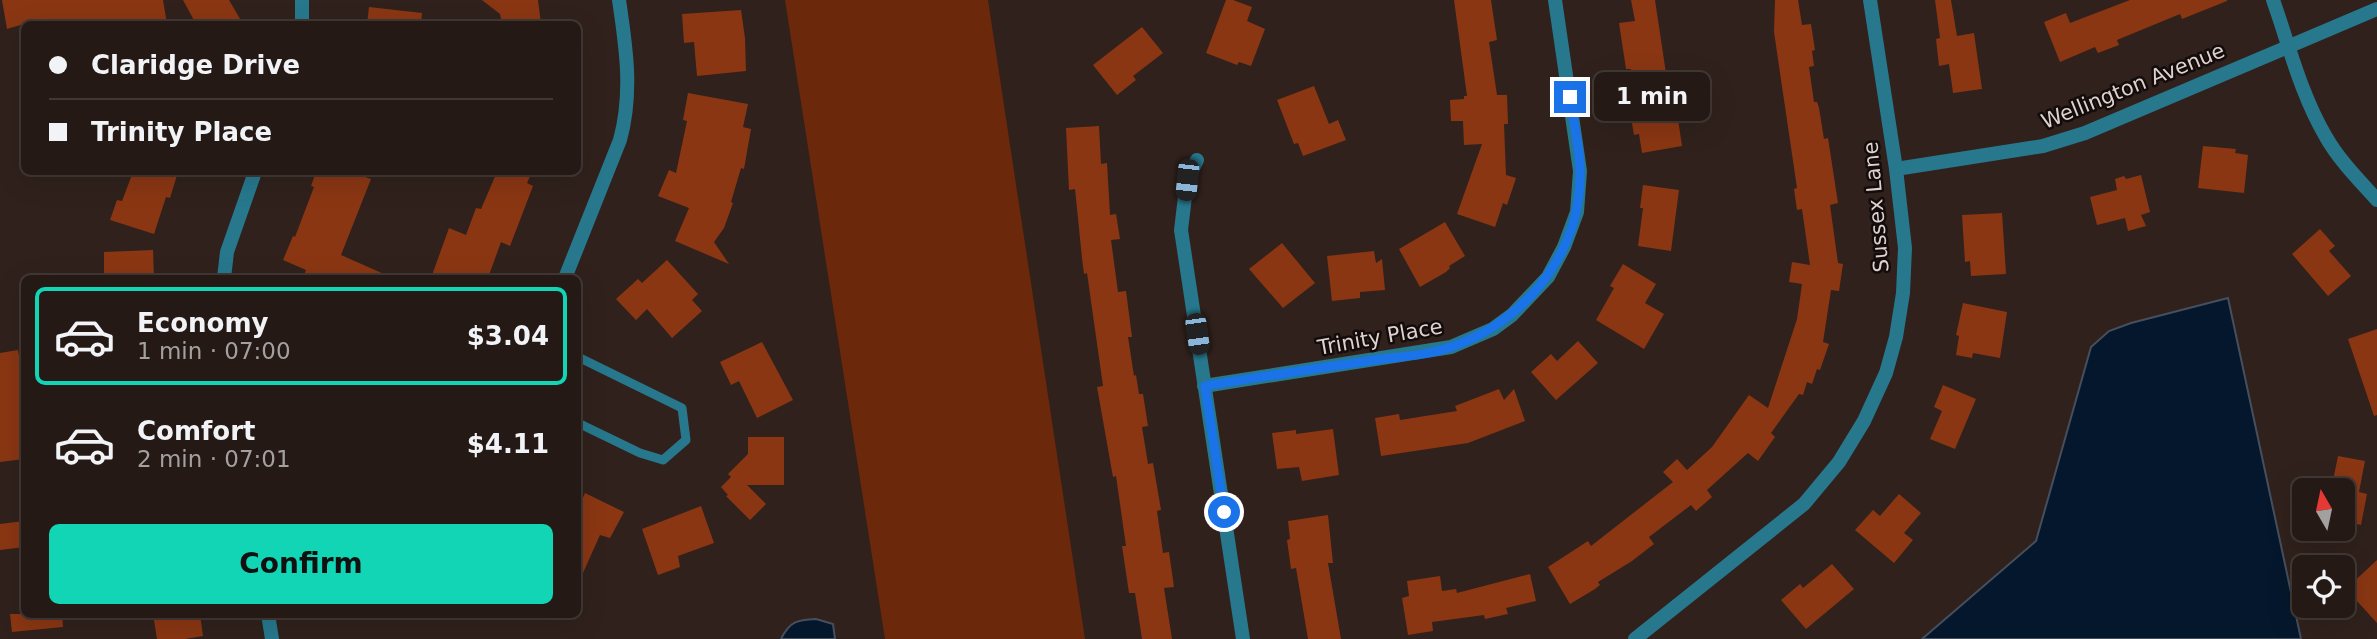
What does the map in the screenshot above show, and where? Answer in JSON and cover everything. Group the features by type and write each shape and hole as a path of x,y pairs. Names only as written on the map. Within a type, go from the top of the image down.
{"street":[{"path":"302,0 302,21"},
{"path":"566,275 626,121 628,85 619,0"},
{"name":"Trinity Place","path":"1205,386 1451,347 1493,329 1512,315 1548,277 1564,247 1577,212 1580,171 1555,0"},
{"name":"Sussex Lane","path":"1635,639 1804,504 1839,462 1864,421 1886,373 1896,337 1903,293 1905,248 1896,169 1870,0"},
{"path":"2273,0 2309,104 2326,138 2360,183 2377,200"},
{"name":"Wellington Avenue","path":"1896,169 2043,146 2085,133 2377,9"},
{"path":"1197,160 1187,180 1181,230 1243,639"},
{"path":"223,275 227,251 254,175"},
{"path":"269,618 272,639"}],"lane":[{"path":"581,358 682,408 685,440 663,460 640,453 581,424"}],"shaded area":[{"path":"785,0 988,0 1085,639 885,639"}],"water":[{"path":"2228,298 2292,597 2292,618 2297,618 2301,639 1922,639 2036,541 2091,347 2109,331"},
{"path":"816,619 833,624 835,639 781,639 795,623"}],"building":[{"path":"2,0 163,0 166,21 21,21 21,25 7,29"},
{"path":"183,0 229,0 241,21 194,21"},
{"path":"482,0 538,0 541,21 501,21 500,14"},
{"path":"1226,0 1252,7 1247,21 1265,29 1251,66 1239,62 1237,65 1206,53"},
{"path":"1454,0 1491,0 1497,40 1489,42 1497,95 1507,95 1508,124 1504,124 1506,175 1516,178 1507,205 1503,203 1495,227 1457,214 1482,144 1464,145 1463,121 1451,121 1450,100 1464,99 1464,96 1467,96"},
{"path":"1631,0 1655,0 1670,100 1675,99 1682,146 1642,153 1639,134 1634,135 1629,106 1636,105 1631,69 1626,69 1619,23 1635,21"},
{"path":"1775,0 1798,0 1802,25 1811,24 1815,50 1812,51 1814,66 1809,67 1814,102 1817,102 1819,108 1824,139 1828,138 1838,203 1830,205 1838,263 1843,264 1839,291 1831,290 1823,342 1829,344 1812,384 1807,382 1803,395 1799,394 1771,433 1775,437 1758,461 1748,453 1707,490 1712,497 1696,511 1691,505 1649,537 1654,544 1598,582 1600,585 1595,589 1570,604 1548,567 1588,541 1591,546 1673,482 1663,472 1677,459 1687,470 1712,447 1749,395 1768,408 1797,319 1802,284 1789,282 1792,262 1810,265 1802,209 1797,210 1794,189 1797,188 1774,32"},
{"path":"1935,0 1951,0 1957,36 1974,33 1982,89 1953,93 1949,64 1939,66 1936,39 1940,38"},
{"path":"2130,0 2227,1 2182,19 2180,14 2117,40 2119,45 2098,53 2095,47 2060,62 2044,22 2066,13 2070,23"},
{"path":"369,7 422,13 421,21 367,21"},
{"path":"741,10 746,71 697,76 694,42 684,43 682,14"},
{"path":"1142,27 1163,53 1133,76 1136,80 1117,95 1093,65"},
{"path":"1314,86 1329,124 1338,120 1346,140 1303,156 1298,143 1294,144 1277,100"},
{"path":"688,93 748,104 743,127 751,129 744,169 741,168 724,228 714,242 729,264 675,241 689,208 658,196 669,170 676,173 687,121 683,120"},
{"path":"1099,126 1101,164 1107,163 1110,215 1116,214 1120,239 1111,240 1118,292 1126,291 1132,337 1128,337 1134,376 1136,375 1139,394 1143,394 1148,426 1142,427 1148,464 1153,463 1161,510 1157,511 1163,553 1169,552 1174,587 1164,588 1172,639 1142,639 1135,593 1129,593 1122,546 1126,546 1116,476 1113,477 1097,387 1103,386 1087,273 1084,274 1075,189 1069,190 1066,128"},
{"path":"2203,146 2236,149 2235,153 2248,155 2244,193 2198,188"},
{"path":"132,175 177,175 170,198 166,197 154,234 110,220 117,200 122,201"},
{"path":"315,175 359,175 371,179 341,255 386,275 304,275 306,270 283,260 314,187 311,186"},
{"path":"496,175 531,175 527,183 533,186 510,246 501,242 489,275 432,275 449,228 466,235 476,208 481,209"},
{"path":"2141,175 2150,212 2141,215 2146,226 2128,231 2125,218 2097,225 2090,197 2117,190 2115,179"},
{"path":"1643,185 1679,190 1671,251 1638,246"},
{"path":"2002,213 2006,274 1971,276 1970,261 1965,262 1962,215"},
{"path":"1445,222 1465,256 1449,266 1446,272 1420,287 1399,249"},
{"path":"2320,229 2335,246 2329,251 2351,276 2328,296 2292,254"},
{"path":"1282,243 1315,283 1283,308 1249,269"},
{"path":"153,250 154,275 104,275 104,252"},
{"path":"1374,251 1376,263 1382,259 1385,290 1360,292 1360,298 1332,301 1327,256"},
{"path":"667,260 698,294 692,300 702,311 672,338 647,309 636,320 616,299 638,279 642,283"},
{"path":"1623,264 1656,284 1645,303 1664,314 1644,349 1596,320 1614,288 1610,286"},
{"path":"1963,303 2007,312 2000,358 1973,353 1972,358 1956,355 1959,336 1956,335"},
{"path":"2377,329 2377,415 2374,416 2348,339"},
{"path":"1578,341 1598,363 1556,400 1531,372 1551,354 1557,361"},
{"path":"762,342 793,400 757,418 739,381 731,385 720,362"},
{"path":"18,350 21,368 21,459 0,462 0,353"},
{"path":"1943,385 1976,399 1955,449 1930,439 1942,411 1934,407"},
{"path":"1499,389 1504,400 1514,389 1525,421 1468,443 1381,456 1375,418 1399,414 1400,420 1457,411 1455,406"},
{"path":"1333,429 1339,475 1302,481 1299,467 1277,469 1272,433 1296,430 1296,434"},
{"path":"748,437 784,437 784,485 747,485 766,504 750,520 726,496 728,495 721,487 731,477 728,474 748,454"},
{"path":"2338,456 2365,461 2359,492 2367,494 2361,525 2356,524 2356,478 2333,478"},
{"path":"585,493 624,512 610,538 600,535 581,577 581,502"},
{"path":"1899,494 1921,513 1904,533 1913,540 1894,563 1855,530 1873,510 1880,516"},
{"path":"701,506 714,543 678,556 680,567 658,575 642,529"},
{"path":"1328,515 1333,563 1328,563 1341,639 1308,639 1296,568 1291,569 1287,540 1290,539 1288,521"},
{"path":"21,521 21,547 0,550 0,524"},
{"path":"2377,560 2377,623 2355,599 2355,581"},
{"path":"1832,564 1854,589 1806,629 1781,600 1800,584 1803,588"},
{"path":"1530,574 1536,601 1506,608 1508,614 1485,619 1484,615 1432,622 1433,631 1408,635 1402,598 1409,596 1407,581 1440,576 1442,591 1456,589 1457,593"},
{"path":"10,614 21,614 21,618 62,618 63,627 12,632"},
{"path":"154,618 201,618 203,636 157,639"}],"route":[{"path":"1224,512 1205,386 1451,347 1493,329 1512,315 1548,277 1564,247 1577,212 1580,171 1570,97"}]}
